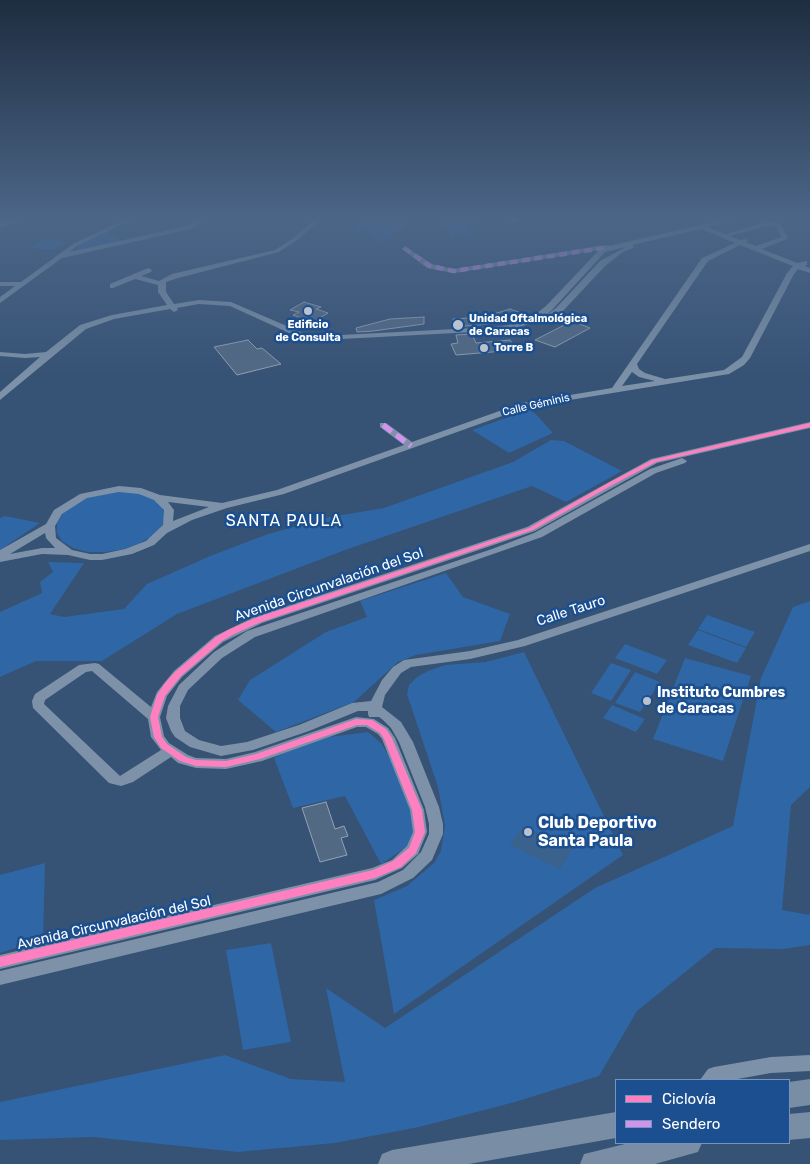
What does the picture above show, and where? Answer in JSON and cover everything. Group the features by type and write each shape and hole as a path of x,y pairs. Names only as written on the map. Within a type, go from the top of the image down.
{"main road":[{"path":"790,1095 810,1092"},
{"path":"790,1127 810,1124"},
{"path":"392,1164 615,1126"},
{"path":"594,1164 684,1144"}],"street":[{"path":"0,300 37,273"},
{"path":"113,286 140,273"},
{"path":"134,276 161,284 175,276 186,273"},
{"path":"0,404 37,370 48,354 76,331 92,323 112,317 206,302 231,304 295,332 322,338 501,328 527,323 545,312 582,273"},
{"path":"0,397 59,354 84,332 115,320 172,308 205,305 225,307 294,338 319,343 505,333 534,326 553,315 595,273"},
{"path":"616,389 696,273"},
{"name":"Calle Géminis","path":"0,559 30,552 68,552 90,557 115,555 145,546 165,530 188,518 223,506 280,492 525,405 718,374 741,363 746,358 782,288 796,273"},
{"path":"0,284 22,284"},
{"path":"161,284 162,292 172,308"},
{"path":"0,354 24,356 59,354"},
{"path":"0,360 16,362 37,370"},
{"path":"633,363 636,370 642,375 673,381"},
{"path":"383,425 411,446"},
{"name":"Avenida Circunvalación del Sol","path":"154,717 156,706 168,685 206,650 231,632 244,626 531,529 612,483 654,462 810,425"},
{"name":"Avenida Circunvalación del Sol","path":"0,978 381,888 408,874 427,856 436,834 432,807 402,734 388,717 377,709 364,705 357,706 248,748 221,751 203,748 187,740 176,728 172,718 174,706 183,688 218,655 252,634 538,535 662,467 810,432"},
{"name":"Calle Géminis","path":"0,555 50,526 53,519 65,506 96,493 141,491 158,498 223,506"},
{"path":"158,498 166,506 170,515 165,530"},
{"path":"50,526 51,538 60,548 68,552"},
{"name":"Calle Tauro","path":"369,722 377,709 379,695 386,683 397,670 408,663 470,656 521,643 810,547"},
{"path":"170,751 128,778 120,781 114,779 38,705 38,701 40,697 84,668 89,666 95,668 154,717 158,737 170,751 196,763 226,764 257,757 356,722 369,722"},
{"name":"Avenida Circunvalación del Sol","path":"0,962 375,874 397,864 413,850 417,842 420,832 417,810 388,738 383,731 369,722"},
{"path":"710,1079 714,1075 771,1065 810,1063"}],"shaded area":[{"path":"531,409 553,433 509,453 472,430"},
{"path":"551,440 564,441 622,471 566,502 532,486 348,549 177,614 102,661 36,661 0,677 0,612 42,593 40,582 53,572 48,562 84,563 50,614 64,617 124,609 147,584 210,556 268,534 330,517 384,508 513,462"},
{"path":"124,491 141,493 154,498 162,506 165,516 162,526 154,535 124,549 106,552 88,552 73,548 62,541 57,533 57,523 63,513 89,497"},
{"path":"5,516 40,523 0,550 0,518"},
{"path":"446,573 463,597 510,614 500,641 416,655 398,662 354,702 276,732 238,700 250,680 326,632 367,617 360,601"},
{"path":"810,601 810,787 791,805 782,910 810,915 810,945 784,949 715,948 637,1011 599,1076 515,1102 419,1127 335,1143 238,1152 93,1137 0,1140 0,1102 225,1055 291,1079 345,1082 326,988 385,1028 595,888 733,826 761,678 793,607"},
{"path":"707,615 755,632 746,647 698,629"},
{"path":"698,630 746,648 737,663 688,645"},
{"path":"625,644 667,660 657,674 615,658"},
{"name":"Club Deportivo Santa Paula","path":"524,652 623,855 394,1014 374,900 407,886 434,863 441,851 445,825 438,787 407,694 409,685 417,677 445,665 486,662"},
{"path":"685,658 751,676 723,761 653,739"},
{"path":"611,663 631,670 611,701 591,693"},
{"path":"635,672 660,682 640,712 615,703"},
{"path":"612,705 645,719 636,732 603,718"},
{"path":"368,732 381,743 395,766 417,828 407,847 381,864 345,796 293,808 274,758 291,749 329,737"},
{"path":"523,826 565,846 569,844 574,846 560,869 510,845"},
{"path":"45,863 43,939 0,953 0,875"},
{"path":"271,943 291,1042 243,1050 226,950"}],"building":[{"name":"Edificio de Consulta","path":"304,302 321,307 316,309 328,313 313,322 293,315 299,312 290,310"},
{"path":"510,309 526,315 511,322 455,327 453,319 484,317"},
{"path":"424,317 424,324 357,332 356,328 390,319"},
{"path":"572,321 590,328 555,347 535,340"},
{"name":"Torre B","path":"472,334 476,343 510,340 516,350 456,355 451,344 458,343 456,335"},
{"path":"248,340 257,349 262,348 281,364 237,375 214,347"},
{"path":"326,802 335,829 344,826 348,836 341,838 347,855 320,862 302,808"}],"marked path":[{"path":"383,425 411,446"}],"cycle path":[{"path":"0,962 375,874 397,864 413,850 420,832 417,810 388,738 383,731 369,722 356,722 257,757 226,764 196,763 183,759 164,746 158,737 154,717 161,695 178,674 219,639 258,620 531,529 654,461 810,425"}],"place":[{"name":"Edificio de Consulta","path":"308,311"},
{"name":"Unidad Oftalmológica de Caracas","path":"458,325"},
{"name":"Torre B","path":"484,348"},
{"name":"Instituto Cumbres de Caracas","path":"647,701"},
{"name":"Club Deportivo Santa Paula","path":"528,832"}],"district":[{"name":"SANTA PAULA","path":"284,521"}]}
